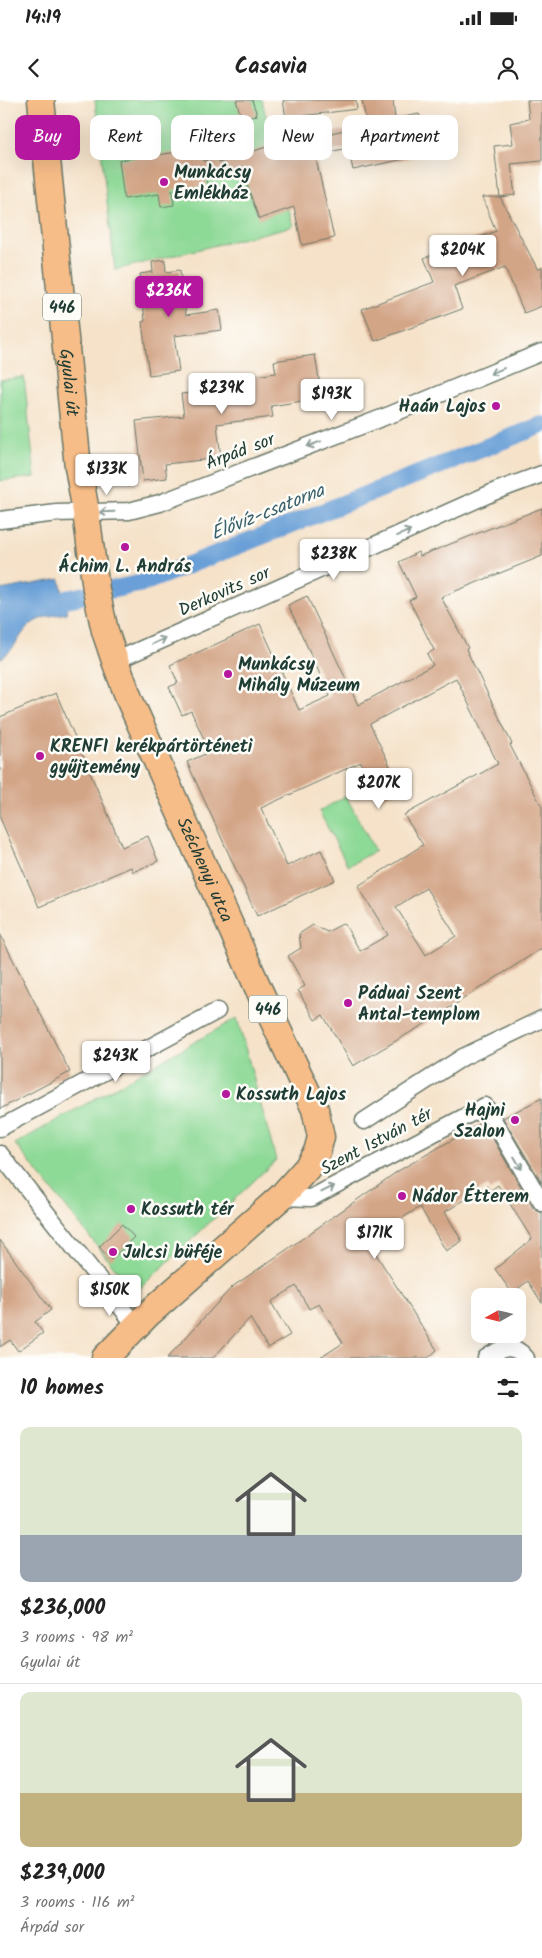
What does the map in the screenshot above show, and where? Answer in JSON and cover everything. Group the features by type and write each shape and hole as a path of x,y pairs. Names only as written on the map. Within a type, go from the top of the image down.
{"main road":[{"name":"Gyulai út","path":"41,100 78,467 96,590 105,631 115,661"},
{"name":"Széchenyi utca","path":"115,661 130,701 259,990 315,1109 320,1142 317,1152 307,1168 281,1197"},
{"name":"446","path":"105,1358 136,1326 281,1197"}],"street":[{"name":"Árpád sor","path":"0,520 57,513 128,511 160,502 392,414 542,352"},
{"name":"Derkovits sor","path":"115,661 496,492 542,474"},
{"path":"0,1128 217,1012"},
{"name":"Szent István tér","path":"364,1120 463,1057 542,1019"},
{"name":"Szent István tér","path":"281,1197 310,1198 485,1106 542,1203"},
{"path":"0,1154 136,1326"},
{"path":"486,1358 504,1348 520,1350 526,1358"}],"green space":[{"path":"95,100 262,100 266,115 264,115 264,160 277,160 293,226 115,270 102,160 161,160 161,115 97,115"},
{"path":"24,377 35,477 0,481 0,380"},
{"path":"346,796 375,851 348,866 319,811"},
{"name":"Kossuth tér","path":"237,1018 276,1160 135,1293 15,1144"}],"water":[{"path":"60,579 67,613 37,620 25,630 10,651 0,659 0,590"}],"building":[{"path":"236,100 252,100 257,115 240,115"},
{"path":"283,100 356,100 357,109 310,115 286,115"},
{"path":"362,100 393,100 395,115 365,115"},
{"path":"527,100 542,100 542,161 511,164 515,195 500,197 494,146 513,144 510,123 529,119"},
{"path":"342,131 342,149 332,151 332,133"},
{"path":"263,148 264,160 316,160 334,238 302,245 294,207 259,219 243,173 206,178 207,186 172,190 174,205 161,207 159,194 124,199 119,160 161,160 161,154 171,153 171,160 218,160 219,163 228,160 254,160 254,151"},
{"path":"351,160 400,160 353,170"},
{"path":"482,197 500,197 538,270 542,267 542,306 524,313 505,267 454,286 462,309 375,341 362,309 434,282 424,258 496,231"},
{"path":"165,260 166,272 180,270 186,315 219,310 222,330 174,336 179,371 149,375 142,322 145,321 140,274 153,272 152,262"},
{"path":"315,355 322,398 271,406 273,417 217,424 221,458 165,464 167,478 143,481 136,421 184,416 181,394 228,389 227,380 276,373 274,361"},
{"path":"542,508 542,556 441,597 468,648 466,649 512,744 510,745 542,807 542,948 423,1025 353,1066 323,1015 315,1020 298,990 305,986 288,956 301,948 299,934 313,925 327,932 344,923 360,951 388,935 358,886 423,845 404,815 498,764 456,678 370,724 401,789 380,799 361,762 261,808 287,866 321,850 335,880 257,916 187,762 210,752 191,711 182,715 169,687 178,683 170,665 260,624 299,710 330,696 288,605 307,596 358,705 433,665 427,654 434,650 409,600 416,597 399,562 418,552 420,556","holes":["426,888 456,936 426,955 396,907"]},
{"path":"56,693 122,847 148,836 158,861 133,872 131,867 39,907 0,818 0,717"},
{"path":"0,934 70,1072 0,1109"},
{"path":"542,1098 542,1183 503,1118"},
{"path":"483,1122 533,1208 542,1213 542,1303 528,1281 519,1288 508,1288 495,1269 532,1239 498,1185 490,1191 487,1186 445,1212 462,1241 446,1251 420,1207 367,1240 437,1350 428,1358 320,1358 343,1343 319,1304 309,1309 296,1286 271,1302 290,1335 268,1348 250,1318 213,1358 167,1358 232,1287 398,1171"},
{"path":"122,1224 134,1237 111,1260 99,1247"},
{"path":"0,1240 51,1310 35,1322 43,1333 18,1351 10,1340 0,1347"}],"waterway":[{"name":"Élővíz-csatorna","path":"0,613 143,583 542,425"}],"place":[{"name":"Munkácsy Emlékház","path":"164,182"},
{"name":"Haán Lajos","path":"496,406"},
{"name":"Áchim L. András","path":"125,547"},
{"name":"Munkácsy Mihály Múzeum","path":"228,674"},
{"name":"KRENFI kerékpártörténeti gyűjtemény","path":"40,756"},
{"name":"Páduai Szent Antal-templom","path":"348,1003"},
{"name":"Kossuth Lajos","path":"226,1094"},
{"name":"Hajni Szalon","path":"515,1120"},
{"name":"Nádor Étterem","path":"402,1196"},
{"name":"Kossuth tér","path":"131,1209"},
{"name":"Julcsi büféje","path":"113,1252"}]}
